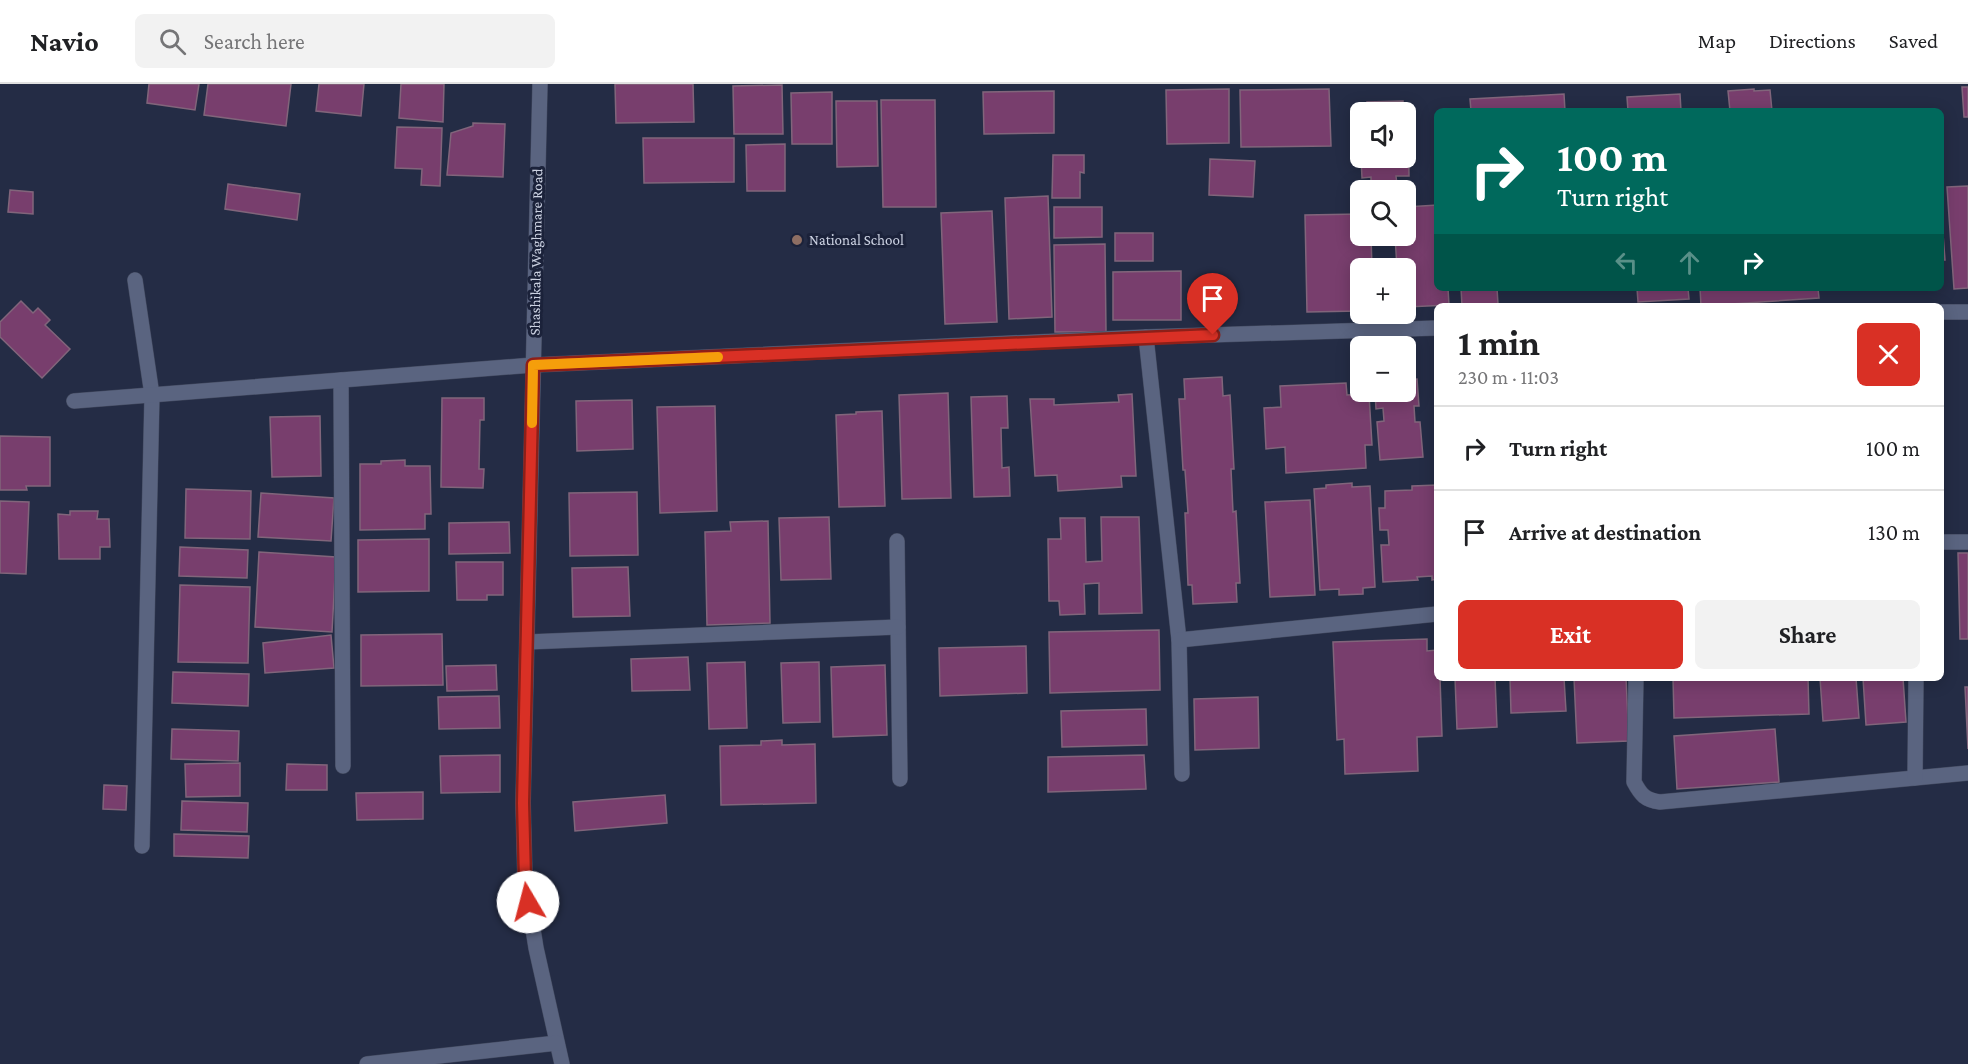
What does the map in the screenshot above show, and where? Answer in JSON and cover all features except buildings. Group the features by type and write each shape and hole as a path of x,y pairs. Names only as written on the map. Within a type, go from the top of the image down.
{"street":[{"name":"Shashikala Waghmare Road","path":"540,84 523,803 525,879 536,948 562,1064"},
{"path":"135,280 152,395 142,846"},
{"path":"1944,312 1968,312"},
{"path":"74,401 533,365 1146,338 1434,328"},
{"path":"1146,338 1179,640 1182,774"},
{"path":"341,380 343,766"},
{"path":"897,541 900,779"},
{"path":"1944,542 1968,542"},
{"path":"1179,640 1434,614"},
{"path":"527,642 898,627"},
{"path":"1636,681 1634,782 1640,794 1649,801 1660,802 1968,773"},
{"path":"1916,681 1916,778"},
{"path":"367,1064 557,1043"}],"slow traffic":[{"path":"532,423 533,365 718,357"}],"place":[{"name":"National School","path":"797,240"}],"route":[{"path":"528,902 525,879 523,803 533,365 1213,335"}]}
